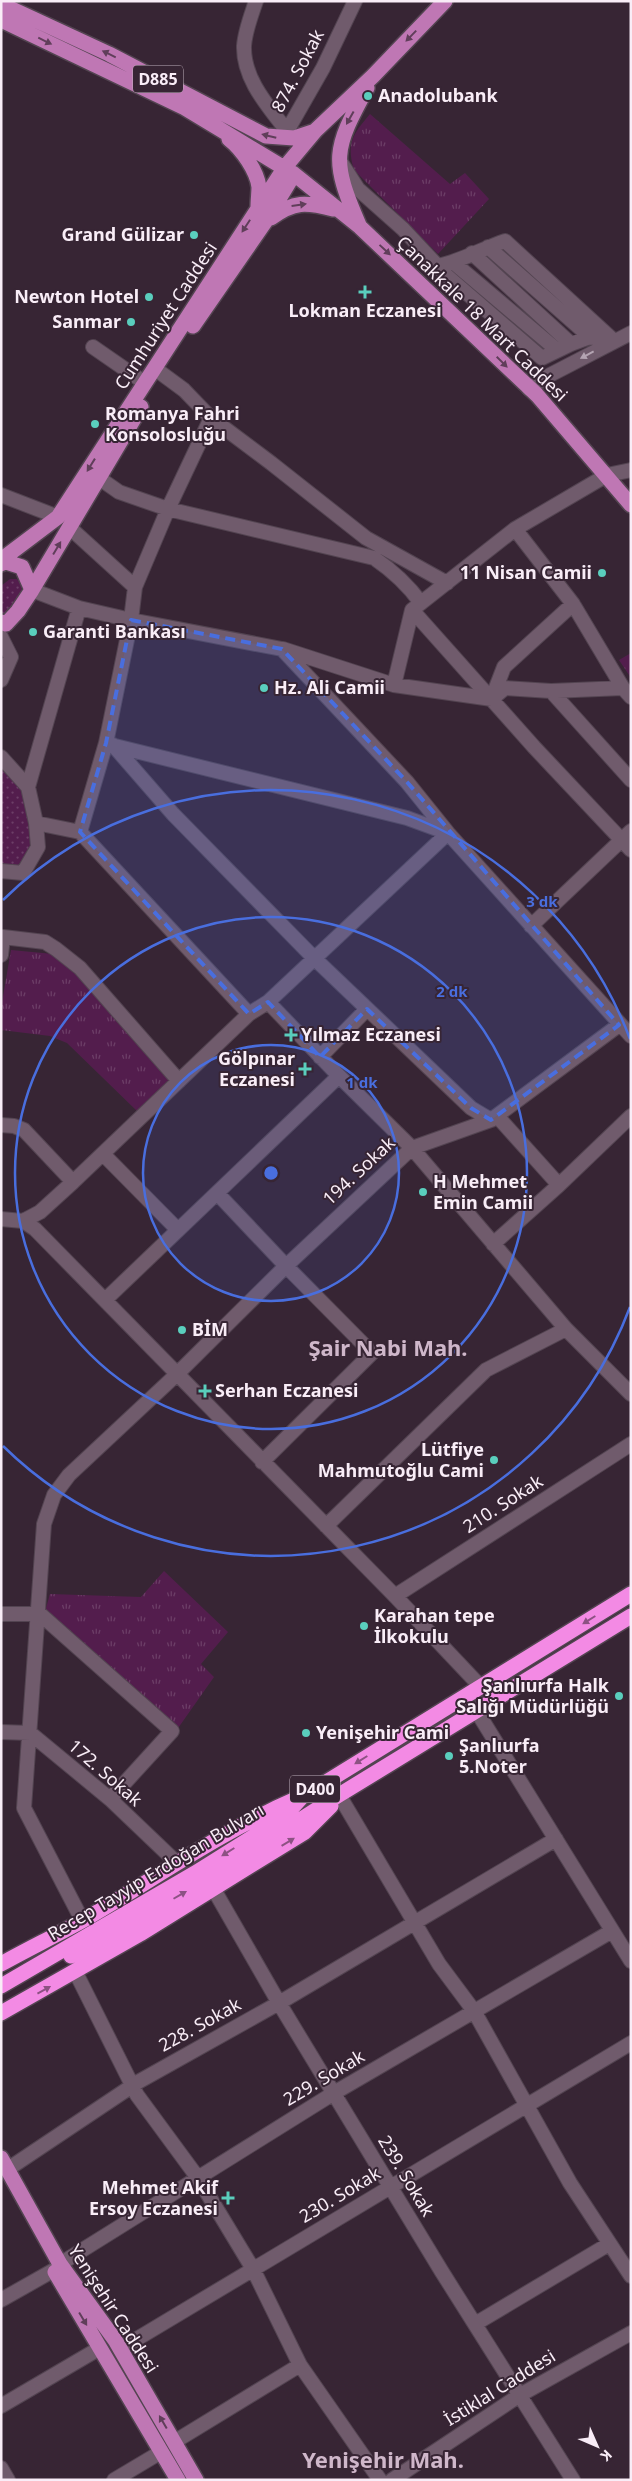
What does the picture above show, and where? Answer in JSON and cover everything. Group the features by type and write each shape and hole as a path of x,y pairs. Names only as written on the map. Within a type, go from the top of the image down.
{"highway":[{"name":"Recep Tayyip Erdoğan Bulvarı","path":"1,1986 195,1873 283,1818 302,1796 631,1594"},
{"name":"Recep Tayyip Erdoğan Bulvarı","path":"1,1998 206,1880 339,1794 631,1616"},
{"path":"1,2014 76,1973 305,1832 328,1812 339,1794"},
{"path":"3,1960 82,1920 176,1862 265,1812 302,1796"}],"main road":[{"name":"D885","path":"1,4 110,54 266,136 294,138 316,130 373,76 445,1"},
{"name":"D885","path":"1,20 190,111 289,170"},
{"path":"360,227 343,186 339,156 346,127 373,76"},
{"path":"190,111 232,141 247,160 256,176 259,187 258,208"},
{"name":"Cumhuriyet Caddesi","path":"2,630 18,612 32,590 63,522 146,383 258,208 289,170 316,130"},
{"name":"Cumhuriyet Caddesi","path":"2,562 63,522 98,478 161,373 265,222 289,170"},
{"name":"Çanakkale 18 Mart Caddesi","path":"289,170 336,210 360,227 529,389 631,504"},
{"path":"265,222 287,206 309,203 336,210"},
{"path":"2,562 22,567 32,590"},
{"name":"Yenişehir Caddesi","path":"3,2167 100,2348 178,2480"},
{"name":"Yenişehir Caddesi","path":"57,2267 120,2349 196,2480"}],"street":[{"name":"874. Sokak","path":"256,1 244,48 248,72 256,89 287,131 323,68 355,1"},
{"path":"339,156 346,174 358,189 403,229 438,266 542,358 590,337 614,340"},
{"path":"438,266 454,263 472,253 505,241 614,340"},
{"path":"488,247 590,337"},
{"path":"472,253 571,344"},
{"path":"454,263 557,350"},
{"path":"529,389 614,340 631,333"},
{"path":"93,347 146,383"},
{"path":"161,373 184,390 211,418 366,538 447,583"},
{"path":"80,832 111,744 135,587 168,509 211,418"},
{"path":"416,607 515,529 607,475 631,470"},
{"path":"98,478 119,492 168,509 374,558 391,570 414,592 416,607 394,685"},
{"path":"1,495 63,522 135,587"},
{"path":"515,529 573,604 627,693"},
{"path":"32,590 80,608 131,620 282,649 394,685 492,699 505,688 627,693"},
{"path":"492,699 504,667 573,604"},
{"path":"416,607 492,699 628,840 531,926"},
{"path":"1,871 23,873 38,847 36,823 28,787 80,608"},
{"path":"1,680 11,657 2,630"},
{"path":"282,649 400,775 448,833 619,1025 631,1036"},
{"path":"551,690 631,780"},
{"path":"111,744 407,818 448,833"},
{"path":"111,744 172,814 314,958 471,1108 494,1118 558,1185"},
{"path":"1,757 28,787"},
{"path":"36,823 80,832 249,1014"},
{"path":"23,1221 40,1212 73,1182 249,1014 268,1002 448,833"},
{"path":"1,955 2,936 45,942 56,949 80,968 179,1081"},
{"path":"268,1002 320,1057 412,1148 566,1328 631,1394"},
{"path":"320,1057 367,1010"},
{"name":"194. Sokak","path":"82,1920 24,1808 40,1614 44,1524 54,1495 69,1475 176,1375 286,1266 412,1148 494,1118 619,1025"},
{"path":"105,1300 339,1076"},
{"path":"493,1244 631,1116"},
{"path":"1,1125 14,1126 24,1130 73,1182"},
{"path":"103,1154 178,1230"},
{"path":"217,1194 372,1353 262,1462"},
{"path":"1,1219 23,1221 35,1229 176,1375 395,1596 480,1687"},
{"path":"326,1526 486,1370 566,1328"},
{"name":"210. Sokak","path":"395,1596 631,1444"},
{"path":"1,1614 40,1614 172,1731 110,1799"},
{"path":"476,1710 631,1961"},
{"path":"1,1732 30,1733"},
{"name":"172. Sokak","path":"30,1733 110,1799 176,1862"},
{"path":"339,1794 439,1964 474,2011 570,2183 631,2276"},
{"name":"228. Sokak","path":"3,2167 132,2086 279,2003 556,1840"},
{"name":"239. Sokak","path":"213,1888 279,2003 475,2324 573,2480"},
{"name":"229. Sokak","path":"1,2300 57,2267 334,2093 612,1931"},
{"path":"76,1973 136,2095 198,2178 253,2269 300,2365 380,2480"},
{"name":"230. Sokak","path":"120,2349 631,2043"},
{"path":"475,2324 609,2244"},
{"name":"İstiklal Caddesi","path":"392,2480 520,2395 631,2333"},
{"path":"1,2406 100,2348"},
{"path":"174,2442 300,2365"},
{"path":"114,2480 161,2452"},
{"path":"1,2468 8,2480"}],"highlighted area":[{"path":"131,620 282,649 407,782 619,1025 491,1120 471,1108 367,1009 320,1057 268,1002 249,1014 80,832 106,743"}],"green space":[{"path":"370,114 450,184 465,173 489,199 438,254 354,170 351,153 353,139 359,127"},
{"path":"10,579 17,579 22,590 21,596 15,606 1,617 1,586"},
{"path":"631,653 631,678 619,660"},
{"path":"1,769 26,793 33,835 29,853 19,866 1,865"},
{"path":"11,950 53,954 67,965 112,1012 170,1081 138,1112 67,1043 50,1036 1,1030 1,1008"},
{"path":"164,1571 228,1632 201,1664 214,1677 176,1731 44,1615 50,1594 141,1597"}],"place":[{"name":"Anadolubank","path":"368,96"},
{"name":"Grand Gülizar","path":"194,235"},
{"name":"Lokman Eczanesi","path":"365,292"},
{"name":"Newton Hotel","path":"149,297"},
{"name":"Sanmar","path":"131,322"},
{"name":"Romanya Fahri Konsolosluğu","path":"95,424"},
{"name":"11 Nisan Camii","path":"602,573"},
{"name":"Garanti Bankası","path":"33,632"},
{"name":"Hz. Ali Camii","path":"264,688"},
{"name":"Yılmaz Eczanesi","path":"291,1035"},
{"name":"Gölpınar Eczanesi","path":"305,1069"},
{"name":"H Mehmet Emin Camii","path":"423,1192"},
{"name":"BİM","path":"182,1330"},
{"name":"Serhan Eczanesi","path":"205,1391"},
{"name":"Lütfiye Mahmutoğlu Cami","path":"494,1460"},
{"name":"Karahan tepe İlkokulu","path":"364,1626"},
{"name":"Şanlıurfa Halk Salığı Müdürlüğü","path":"619,1696"},
{"name":"Yenişehir Cami","path":"306,1733"},
{"name":"Şanlıurfa 5.Noter","path":"449,1756"},
{"name":"Mehmet Akif Ersoy Eczanesi","path":"228,2198"}],"district":[{"name":"Şair Nabi Mah.","path":"388,1348"},
{"name":"Yenişehir Mah.","path":"383,2460"}]}
